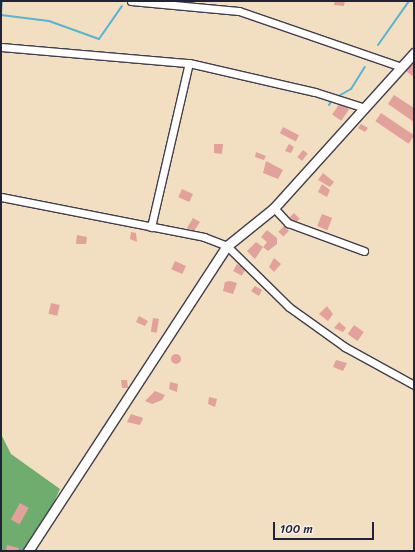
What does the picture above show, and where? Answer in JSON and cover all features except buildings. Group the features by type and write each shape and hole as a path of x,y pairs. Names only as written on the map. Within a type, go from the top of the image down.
{"street":[{"path":"131,1 239,11 402,67"},
{"path":"1,47 189,63 315,92 365,108"},
{"path":"28,551 227,246 274,208 414,53"},
{"path":"151,227 189,63"},
{"path":"1,197 204,237 227,246 289,307 345,347 414,385"},
{"path":"274,208 298,228 364,251"}],"green space":[{"path":"1,434 11,454 60,489 32,551 1,551"}],"waterway":[{"path":"1,12 2,1"},
{"path":"378,45 409,1"},
{"path":"1,15 49,21 99,39 122,6"},
{"path":"337,97 351,89 365,67"},
{"path":"329,105 332,100"}]}
